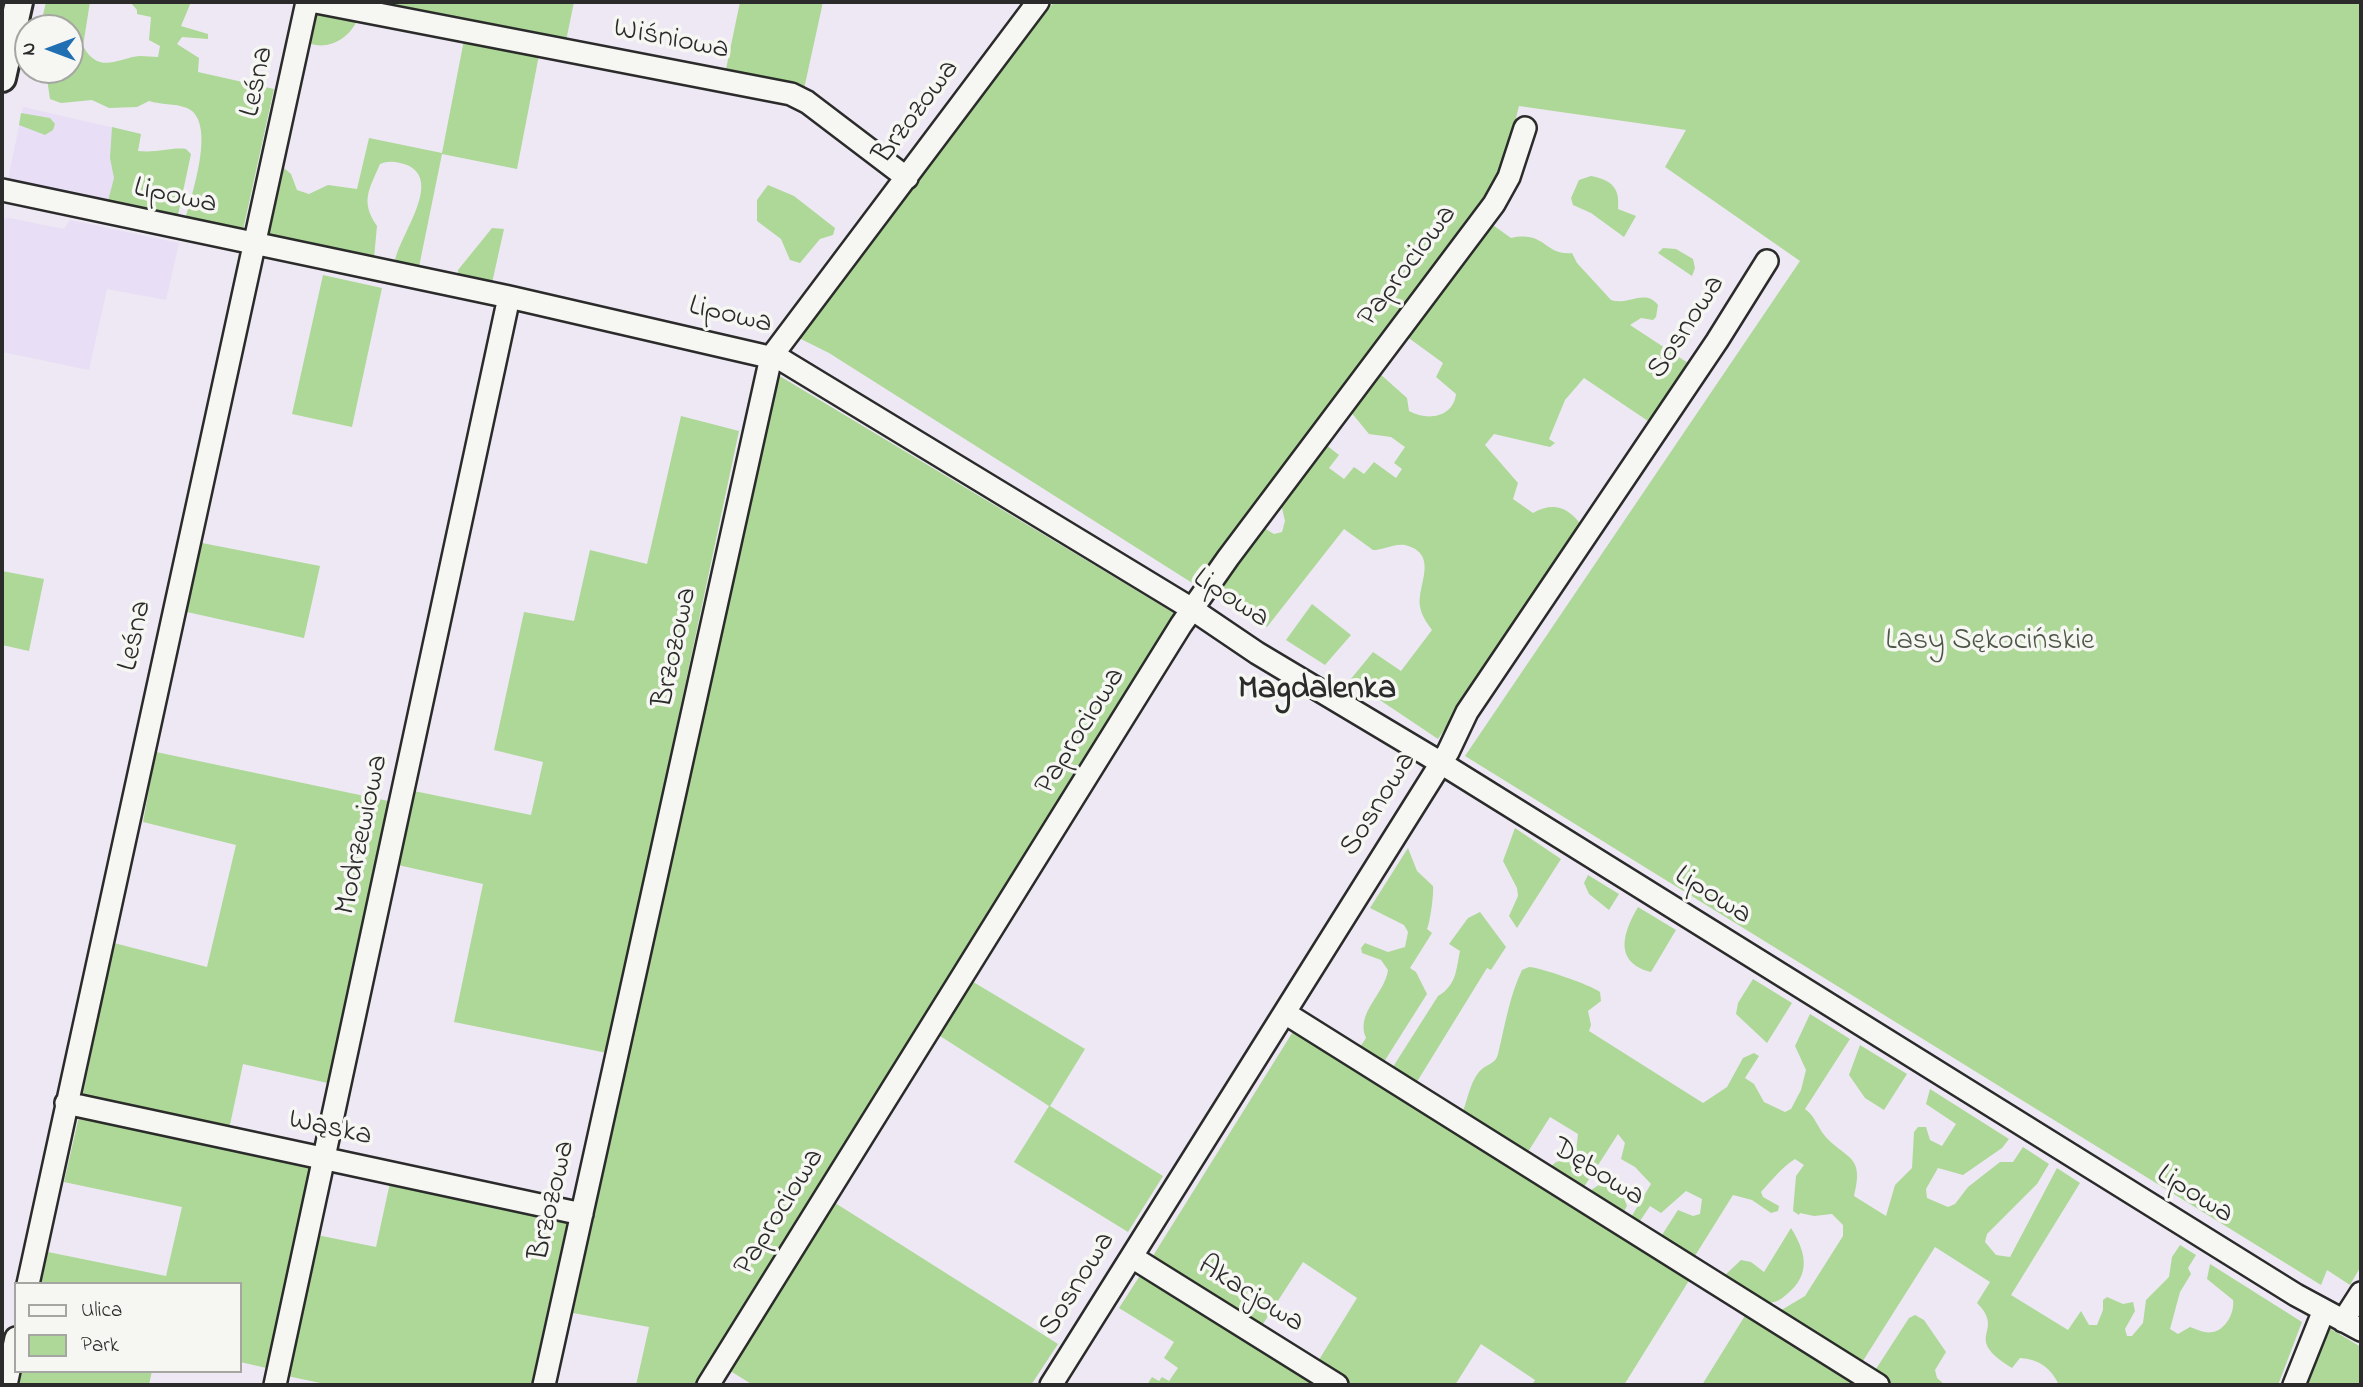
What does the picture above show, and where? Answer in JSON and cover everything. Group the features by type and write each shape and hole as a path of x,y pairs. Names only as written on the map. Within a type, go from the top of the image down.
{"main road":[{"path":"2,78 19,2"}],"street":[{"name":"Leśna","path":"28,1282 307,2"},
{"name":"Wiśniowa","path":"316,2 791,94 807,102 907,178"},
{"name":"Brzozowa","path":"544,1385 771,357 793,324 907,178 1038,2"},
{"name":"Paprociowa","path":"708,1385 1192,609 1494,204 1509,177 1525,128"},
{"name":"Lipowa","path":"2,190 509,298 771,357 793,366 1192,609 1269,660 1441,762 2343,1320"},
{"name":"Sosnowa","path":"1051,1385 1441,762 1467,712 1717,341 1767,261"},
{"name":"Modrzewiowa","path":"275,1385 509,298"},
{"name":"Dębowa","path":"1285,1013 1878,1385"},
{"name":"Wąska","path":"66,1103 582,1214"},
{"name":"Akacjowa","path":"1132,1257 1336,1385"},
{"path":"2294,1385 2361,1293"},
{"path":"5,1385 14,1347"}],"shaded area":[{"path":"23,107 141,134 125,204 8,179"},
{"path":"10,218 64,229 70,220 179,243 166,300 107,289 89,370 2,352 2,219"}],"green space":[{"path":"46,2 90,2 84,40 84,14 43,14"},
{"path":"130,2 191,2 181,26 208,34 208,39 182,37 177,44 199,58 198,72 274,89 243,230 186,217 197,175 201,142 196,115 187,108 149,101 137,107 109,108 92,100 61,103 50,99 48,84 84,84 84,48 89,55 103,63 140,56 158,57 160,46 149,40 151,17 137,14"},
{"path":"365,2 574,2 566,41"},
{"path":"740,2 823,2 804,89 725,74"},
{"name":"Lasy Sękocińskie","path":"1054,2 2361,2 2361,1266 2350,1285 2327,1270 2321,1285 1465,756 1800,261 1665,167 1686,130 1519,106 1504,166 1478,213 1197,586 829,353 795,336"},
{"path":"318,10 358,18 350,31 339,40 325,45 311,44"},
{"path":"464,40 539,55 517,169 442,154 419,267 395,262 416,210 421,183 417,173 400,163 380,164 368,195 369,209 377,226 374,258 269,235 284,168 291,174 297,190 309,194 328,185 357,189 369,138 442,153"},
{"path":"21,113 50,118 55,124 53,130 45,135 19,125"},
{"path":"112,127 141,134 138,151 186,149 191,154 178,215 108,201 114,178 110,158"},
{"path":"1591,176 1613,186 1618,196 1618,209 1636,216 1624,237 1591,213 1573,205 1571,198 1579,180"},
{"path":"768,185 794,196 835,228 833,235 820,239 800,263 790,260 781,239 757,221 757,200"},
{"path":"1490,223 1511,238 1531,237 1556,251 1572,253 1577,263 1611,300 1653,300 1658,305 1656,317 1653,320 1641,318 1630,325 1691,365 1651,423 1584,378 1565,400 1549,439 1555,443 1550,447 1494,434 1485,445 1518,483 1513,499 1533,513 1548,507 1560,508 1572,515 1582,526 1438,739 1350,680 1373,652 1401,671 1432,630 1421,609 1424,563 1422,555 1416,549 1401,545 1373,550 1344,529 1267,627 1215,593 1264,528 1274,534 1282,532 1285,521 1281,504 1325,444 1339,455 1329,468 1344,479 1354,467 1364,474 1374,462 1396,478 1402,469 1394,463 1405,447 1391,437 1369,434 1350,411 1379,373 1407,398 1409,411 1431,416 1445,413 1450,408 1456,394 1436,377 1443,363 1406,336"},
{"path":"492,228 504,229 492,283 458,275 458,270"},
{"path":"1663,248 1676,249 1693,259 1695,268 1692,276 1658,253"},
{"path":"323,275 382,288 352,427 292,414"},
{"path":"778,375 1174,613 695,1385 636,1385 649,1327 573,1313"},
{"path":"681,416 739,431 607,1053 454,1022 483,884 398,865 414,791 531,815 543,762 494,750 524,612 574,621 590,550 647,564"},
{"path":"202,543 320,566 304,638 187,612"},
{"path":"2,571 44,579 29,651 2,645"},
{"path":"1312,604 1351,635 1325,665 1286,640"},
{"path":"156,752 393,802 332,1084 243,1064 228,1134 81,1103 114,943 207,967 236,845 143,822"},
{"path":"1515,828 1561,859 1517,928 1509,916 1518,896 1517,888 1503,861"},
{"path":"1408,848 1417,871 1433,886 1427,929 1432,933 1410,968 1416,972 1427,994 1382,1065 1358,1050 1366,1038 1364,1020 1367,1012 1386,979 1388,970 1381,960 1362,953 1361,948 1365,943 1388,952 1405,947 1408,932 1404,925 1370,908"},
{"path":"1588,875 1619,894 1609,910 1589,894 1584,883"},
{"path":"1638,907 1676,930 1651,972 1631,961 1626,953 1626,935"},
{"path":"1480,912 1506,947 1491,970 1487,968 1415,1085 1391,1070 1438,996 1452,982 1460,951 1449,944 1468,918"},
{"path":"1529,967 1565,977 1600,992 1601,1001 1588,1011 1591,1025 1589,1031 1703,1103 1727,1087 1743,1058 1754,1053 1759,1056 1745,1078 1754,1084 1764,1102 1785,1112 1791,1109 1801,1090 1806,1070 1795,1046 1810,1014 1850,1039 1805,1109 1825,1136 1852,1159 1857,1172 1854,1196 1886,1216 1895,1185 1912,1168 1914,1132 1918,1127 1926,1127 1930,1140 1942,1146 1956,1124 1926,1104 1930,1089 2009,1139 2002,1148 1963,1175 1938,1168 1926,1189 1927,1198 1948,1207 1955,1204 1968,1187 2000,1162 2013,1162 2023,1147 2049,1164 2037,1184 1987,1234 1985,1242 1996,1255 2010,1257 2057,1168 2080,1183 2011,1295 2068,1330 2081,1311 2089,1325 2097,1325 2103,1310 2103,1300 2107,1297 2123,1304 2133,1302 2135,1311 2125,1329 2127,1336 2132,1336 2143,1323 2146,1300 2169,1277 2172,1257 2180,1245 2196,1255 2188,1268 2191,1274 2180,1292 2170,1329 2178,1334 2190,1327 2213,1332 2228,1320 2233,1300 2207,1279 2210,1264 2302,1322 2278,1385 2059,1385 2048,1369 2039,1362 2020,1358 2012,1368 1989,1349 1986,1341 1988,1321 1977,1303 1990,1282 1935,1247 1861,1364 1778,1312 1805,1296 1843,1236 1843,1225 1832,1214 1799,1215 1793,1211 1796,1176 1804,1165 1795,1159 1761,1192 1763,1197 1779,1206 1778,1211 1771,1213 1752,1200 1733,1195 1693,1259 1660,1238 1678,1210 1693,1216 1700,1214 1702,1199 1686,1191 1661,1213 1650,1206 1638,1224 1630,1219 1651,1184 1635,1167 1621,1159 1625,1143 1618,1134 1582,1190 1548,1169 1556,1162 1570,1159 1576,1152 1578,1134 1550,1117 1526,1155 1462,1115 1478,1073 1497,1057 1514,991 1522,970"},
{"path":"1753,979 1792,1003 1767,1043 1736,1014 1738,1003"},
{"path":"970,980 1085,1049 1050,1106 1163,1176 1128,1232 1014,1162 1049,1106 937,1034"},
{"path":"1294,1030 1690,1279 1624,1385 1532,1385 1535,1380 1481,1344 1455,1385 1354,1385 1317,1363 1357,1298 1303,1262 1261,1327 1151,1259"},
{"path":"1860,1045 1907,1074 1884,1110 1865,1098 1849,1075"},
{"path":"80,1112 315,1161 271,1369 242,1362 242,1282 41,1282 48,1252 166,1276 182,1207 64,1182"},
{"path":"391,1178 568,1217 531,1385 330,1385 287,1376 317,1235 376,1247"},
{"path":"1600,1184 1622,1193 1627,1206 1622,1215 1587,1193"},
{"path":"832,1201 1058,1344 1031,1385 753,1385 727,1369"},
{"path":"1791,1228 1801,1248 1804,1267 1797,1283 1781,1299 1765,1303 1723,1277 1741,1260 1751,1262 1764,1272"},
{"path":"1141,1274 1319,1385 1147,1385 1152,1377 1159,1381 1162,1377 1169,1381 1178,1368 1164,1358 1174,1342 1119,1308"},
{"path":"1746,1314 1860,1385 1702,1385"},
{"path":"1915,1315 1924,1320 1946,1352 1935,1370 1937,1378 1945,1385 1893,1385 1874,1372 1909,1318"},
{"path":"2329,1328 2361,1347 2361,1385 2302,1385"},
{"path":"22,1373 152,1373 149,1385 19,1385"}],"district":[{"name":"Magdalenka","path":"1317,692"}]}
